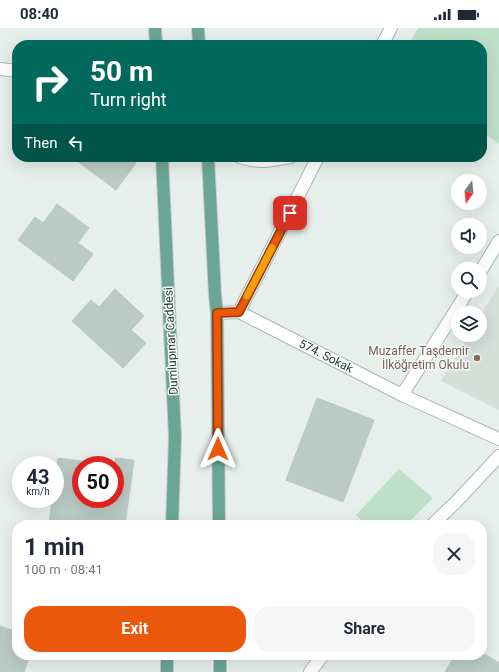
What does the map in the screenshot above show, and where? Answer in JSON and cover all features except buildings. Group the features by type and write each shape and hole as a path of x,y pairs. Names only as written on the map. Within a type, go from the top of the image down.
{"main road":[{"path":"155,28 156,40"},
{"path":"198,28 199,40"},
{"name":"Dumlupınar Caddesi","path":"162,162 175,437 172,520"},
{"path":"208,162 217,313 219,520"},
{"path":"167,660 167,672"},
{"path":"220,660 220,672"}],"street":[{"path":"385,40 391,28"},
{"path":"0,69 12,70"},
{"path":"217,313 239,312 315,162"},
{"path":"486,262 499,241"},
{"path":"402,395 464,298"},
{"name":"574. Sokak","path":"239,312 402,395 499,440"},
{"path":"437,520 499,456"},
{"path":"310,672 319,660"}],"shaded area":[{"name":"Muzaffer Taşdemir İlköğretim Okulu","path":"499,285 499,410 441,381 465,342 487,342 486,306"}],"green space":[{"path":"418,28 499,28 499,144 487,135 487,40 412,40"},
{"path":"399,469 433,498 411,520 361,520 356,515"}],"slow traffic":[{"path":"247,296 272,248"}],"place":[{"name":"Muzaffer Taşdemir İlköğretim Okulu","path":"477,358"}],"route":[{"path":"218,449 217,313 239,312 290,213"}]}
